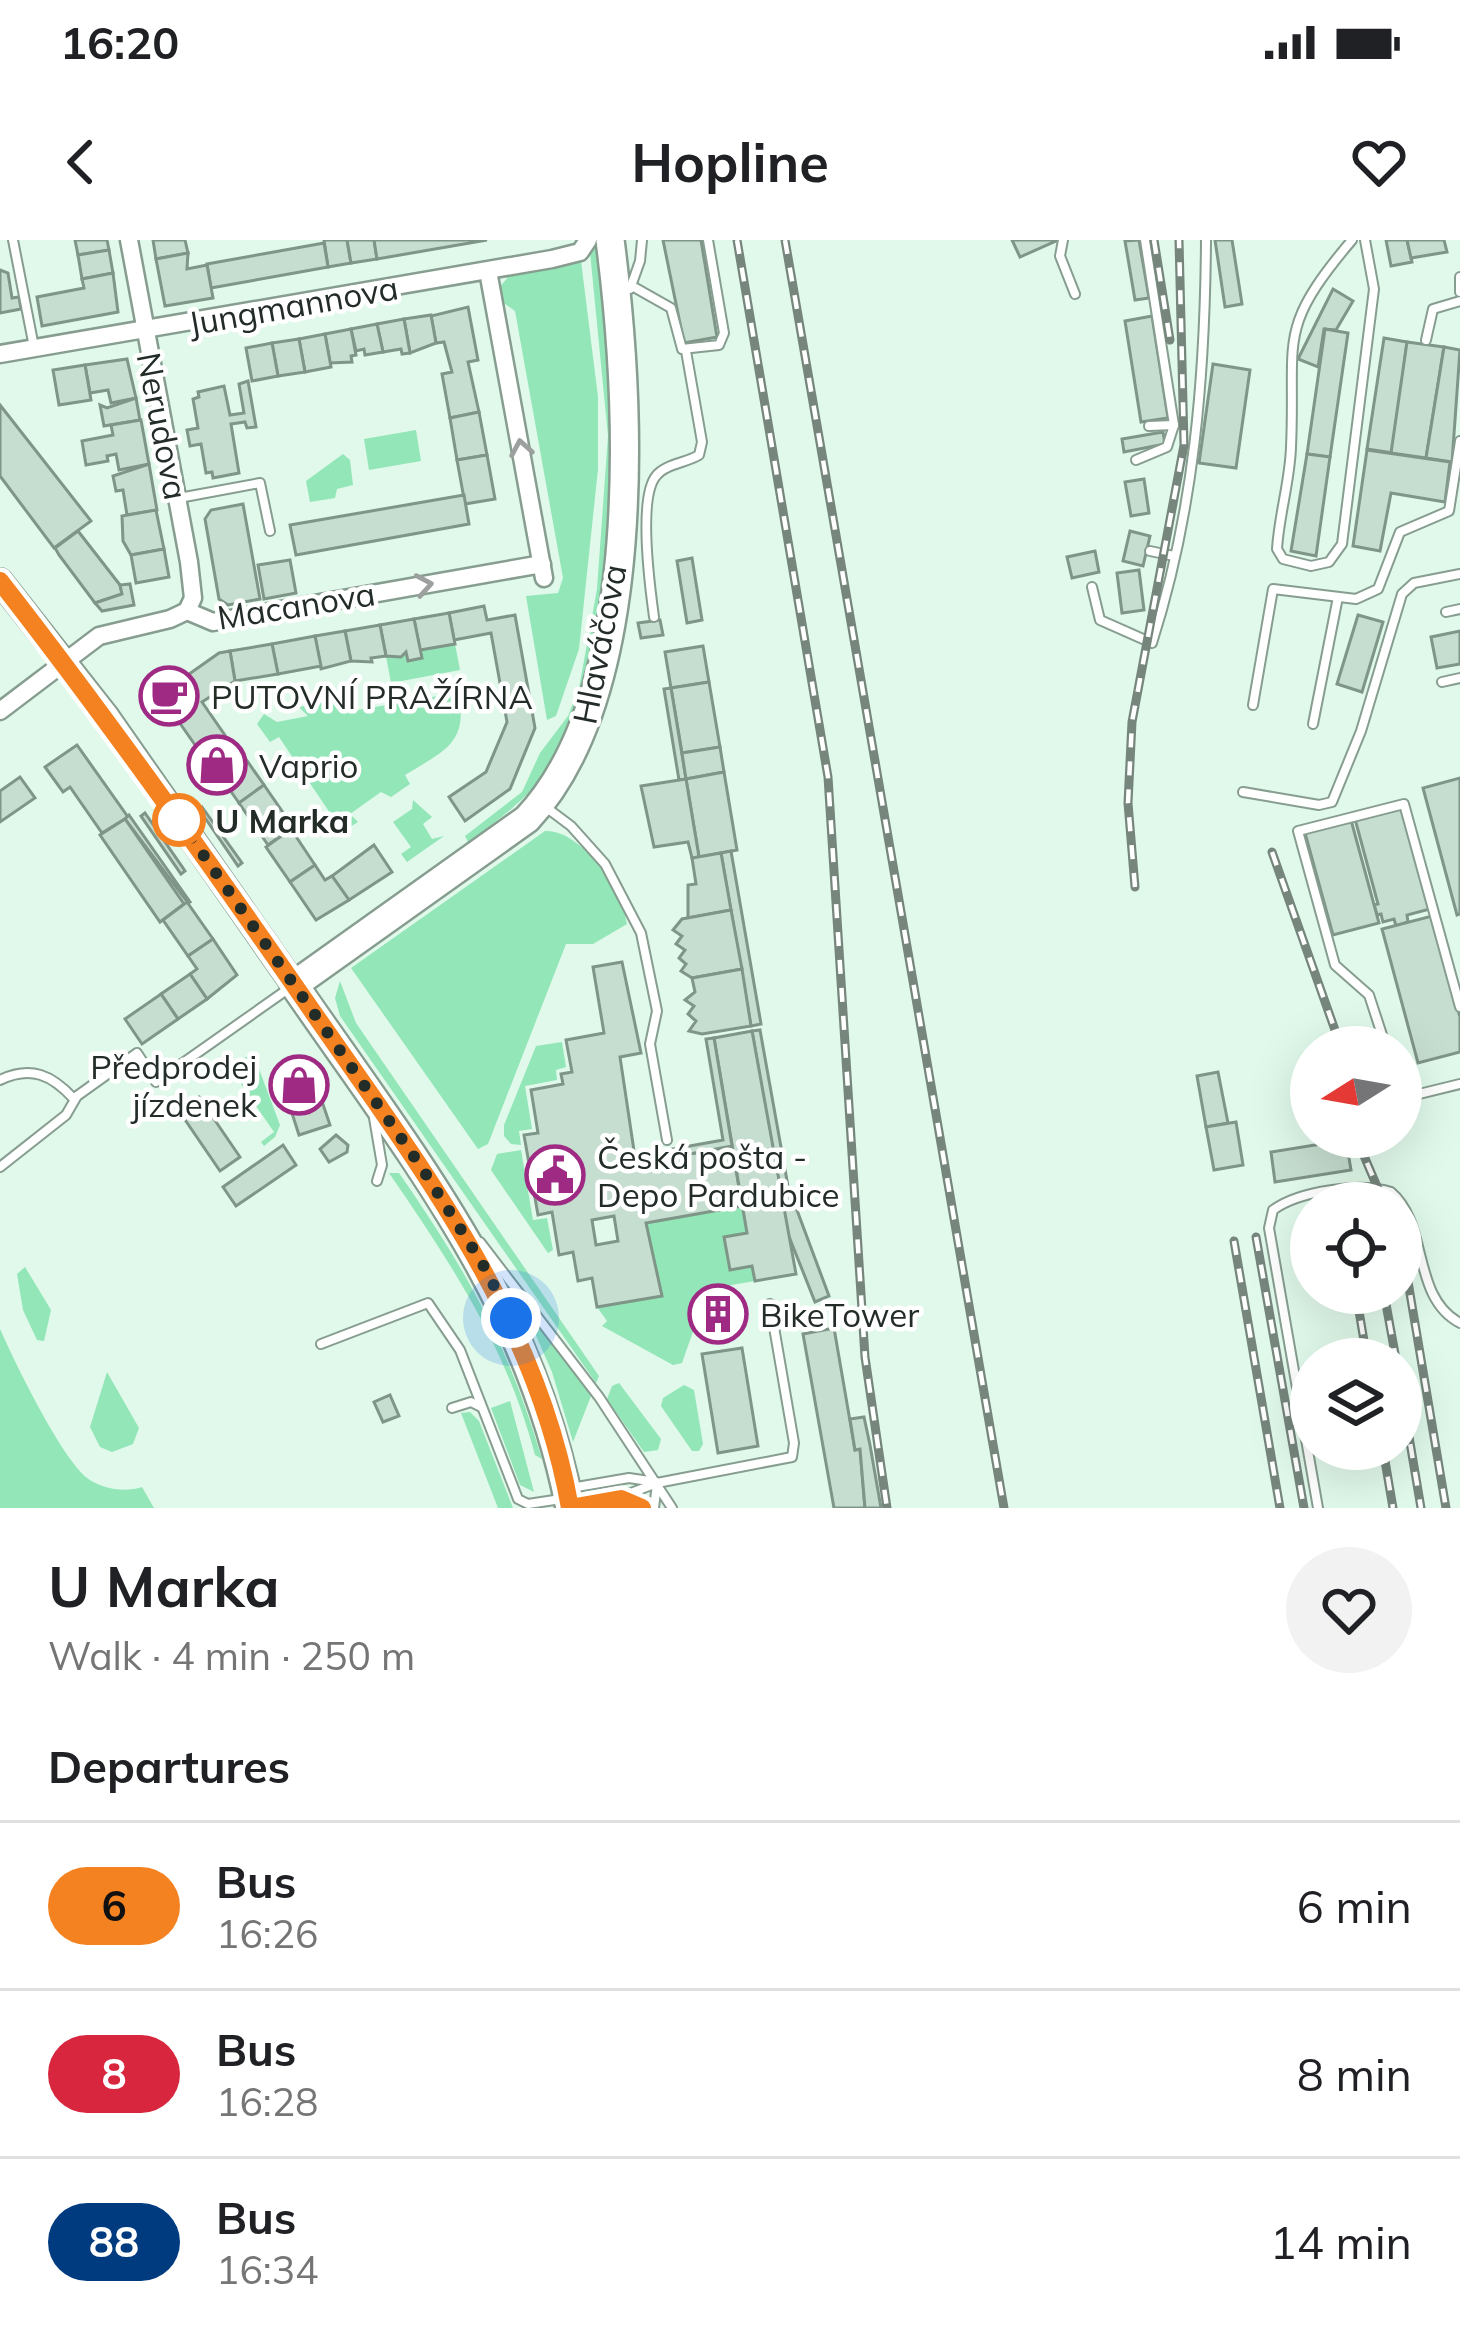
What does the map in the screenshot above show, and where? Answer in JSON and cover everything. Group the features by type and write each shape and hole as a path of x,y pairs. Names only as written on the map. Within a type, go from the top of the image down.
{"main road":[{"name":"Hlaváčova","path":"294,985 501,839 542,804 565,771 586,723 611,607 624,471 624,290 594,243"},
{"path":"294,985 482,1263 511,1318 543,1399 568,1501"}],"street":[{"name":"Nerudova","path":"129,240 193,589 187,611"},
{"name":"Jungmannova","path":"0,354 488,271 594,243"},
{"name":"Macanova","path":"0,711 106,632 170,620 187,611 213,622 543,571 488,271"},
{"path":"0,581 294,985"}],"lane":[{"path":"13,240 34,348"},
{"path":"642,240 624,290 671,308 678,343 686,351 701,451 660,472 652,484 646,550 654,617"},
{"path":"686,351 719,345 723,340 708,240"},
{"path":"1063,240 1060,256 1075,294"},
{"path":"1136,460 1167,448 1174,429 1145,240"},
{"path":"1093,587 1100,620 1150,644 1189,498 1206,347 1206,240"},
{"path":"1352,240 1308,296 1291,344 1292,447 1277,549 1283,559 1306,566 1329,562 1342,544 1374,289 1365,240"},
{"path":"1460,277 1460,292"},
{"path":"1426,340 1433,309 1460,302"},
{"path":"1149,427 1197,433"},
{"path":"1253,706 1273,589 1356,599 1378,589 1388,574 1400,532 1449,512 1460,441"},
{"path":"178,498 260,483 269,531"},
{"path":"1150,551 1174,556"},
{"path":"1243,792 1319,806 1332,802 1360,731 1402,594 1414,583 1460,574"},
{"path":"1313,724 1338,597"},
{"path":"1446,612 1460,609"},
{"path":"1442,682 1460,678"},
{"path":"542,804 571,826 605,864 640,933 657,1011 650,1044 667,1140"},
{"path":"1379,1026 1369,995 1335,965 1298,831 1404,804 1460,1007"},
{"path":"0,1167 66,1115 74,1099 137,1053 154,1085 294,985"},
{"path":"0,1079 39,1073 56,1081 74,1099"},
{"path":"1422,1093 1460,1084"},
{"path":"369,1094 382,1165 377,1181"},
{"path":"422,1168 552,1332 672,1508"},
{"path":"1318,1508 1269,1228 1273,1210 1288,1202 1362,1187 1391,1192 1403,1207 1436,1299 1460,1323"},
{"path":"321,1344 428,1303 460,1349 520,1501 615,1499 630,1500 642,1508"},
{"path":"615,1499 657,1483 794,1454 770,1304"},
{"path":"773,1318 800,1313"},
{"path":"452,1408 471,1402 483,1408"},
{"path":"568,1501 628,1478 657,1483"},
{"path":"654,1508 657,1483"}],"green space":[{"path":"595,240 602,260 612,402 610,522 596,639 584,691 559,753 526,796 468,842 465,836 522,792 540,753 568,716 579,688 597,589 608,436 590,252"},
{"path":"581,261 598,397 598,469 579,649 556,716 547,720 526,596 558,593 563,578 515,311 501,301 499,288 512,272"},
{"path":"416,430 421,461 369,470 364,439"},
{"path":"343,454 350,460 353,485 337,489 335,498 310,502 306,481"},
{"path":"455,644 460,670 391,683 386,656 400,657 406,652 409,661 422,658 420,650"},
{"path":"457,681 461,717 454,740 405,775 410,784 391,797 381,792 350,814 358,822 337,835 330,829 336,822 279,737 270,742 257,724 264,714 277,722 308,716 299,707 338,700 352,711 455,693 448,685"},
{"path":"413,800 432,817 423,824 432,839 444,836 407,862 401,854 411,847 393,822 412,809"},
{"path":"545,831 572,840 598,864 618,895 627,924 593,944 566,944 488,1144 478,1149 351,968"},
{"path":"340,981 356,1023 599,1376 596,1383 340,1016 335,998"},
{"path":"562,1042 566,1067 556,1070 557,1080 525,1086 532,1129 519,1131 521,1145 511,1144 504,1136 504,1125 536,1046"},
{"path":"246,1057 256,1061 280,1125 264,1146 261,1142 274,1132 234,1074 224,1080 220,1075"},
{"path":"521,1150 533,1220 547,1218 553,1250 548,1253 491,1170 497,1154"},
{"path":"389,1173 399,1173 483,1310 515,1380 542,1459 535,1455 509,1378 475,1308"},
{"path":"742,1206 747,1233 724,1238 730,1269 752,1266 755,1281 708,1289 682,1363 673,1365 602,1326 607,1321 597,1307 662,1295 646,1223"},
{"path":"25,1267 51,1310 44,1341 37,1340 23,1310 17,1274"},
{"path":"526,1313 591,1396 573,1442 552,1372"},
{"path":"0,1329 39,1408 76,1467 107,1487 142,1487 154,1508 0,1508"},
{"path":"107,1372 139,1428 133,1444 112,1452 100,1447 90,1427"},
{"path":"619,1383 661,1439 658,1450 644,1452 607,1399 612,1386"},
{"path":"684,1385 694,1390 703,1444 699,1451 692,1451 661,1406 663,1398"},
{"path":"510,1401 534,1492 520,1485 491,1408"},
{"path":"470,1412 479,1421 513,1508 498,1508 461,1413"}],"building":[{"path":"75,240 107,240 109,250 78,255"},
{"path":"153,240 185,240 188,253 156,259"},
{"path":"324,240 347,240 351,263 328,267"},
{"path":"347,240 374,240 377,259 351,263"},
{"path":"374,240 487,240 377,259"},
{"path":"663,240 701,240 717,337 684,343"},
{"path":"1012,240 1055,240 1056,241 1020,257"},
{"path":"1139,240 1149,298 1135,300 1125,241"},
{"path":"1215,240 1232,240 1242,304 1225,307"},
{"path":"1386,240 1407,240 1412,262 1391,266"},
{"path":"1407,240 1444,240 1447,252 1411,258"},
{"path":"324,243 328,267 211,288 207,264"},
{"path":"109,250 113,273 82,279 78,255"},
{"path":"188,253 187,269 207,265 213,298 165,306 156,259"},
{"path":"0,270 8,273 12,298 19,297 21,309 0,313"},
{"path":"113,273 118,312 42,326 37,297 84,288 82,279"},
{"path":"1333,289 1353,301 1336,330 1324,329 1318,367 1298,359"},
{"path":"468,307 478,360 468,362 479,412 450,418 442,374 452,372 444,342 436,343 431,316"},
{"path":"431,315 436,343 410,353 404,319"},
{"path":"1152,316 1168,418 1141,422 1125,321"},
{"path":"404,319 410,353 402,354 401,349 383,352 377,324"},
{"path":"377,324 383,352 365,355 364,349 356,351 351,329"},
{"path":"351,329 356,355 351,356 352,362 330,363 325,334"},
{"path":"1325,329 1348,333 1330,457 1307,454"},
{"path":"325,334 331,367 305,372 299,339"},
{"path":"1384,338 1407,342 1393,453 1367,449"},
{"path":"299,339 305,372 278,376 272,343"},
{"path":"1407,342 1444,347 1426,458 1391,453"},
{"path":"272,343 278,376 252,381 246,348"},
{"path":"1444,347 1460,350 1452,462 1426,458"},
{"path":"127,359 136,398 111,403 108,390 90,393 85,365"},
{"path":"1213,364 1250,370 1236,468 1199,463"},
{"path":"85,365 91,400 59,405 53,370"},
{"path":"248,381 256,427 247,428 245,422 231,424 239,473 213,478 212,472 206,473 201,444 190,446 187,430 198,428 193,399 199,397 198,392 224,386 230,415 244,413 239,384"},
{"path":"136,398 140,420 104,426 100,405 107,408"},
{"path":"0,405 91,521 54,548 0,476"},
{"path":"479,412 487,455 457,460 450,418"},
{"path":"141,420 149,464 119,470 116,454 107,456 108,461 86,465 82,441 113,435 111,425"},
{"path":"1163,432 1165,444 1124,452 1122,439"},
{"path":"1367,450 1450,462 1445,502 1391,493 1380,551 1353,546"},
{"path":"1307,454 1330,457 1316,556 1291,551"},
{"path":"487,455 495,499 465,504 457,460"},
{"path":"149,464 157,510 127,515 123,490 116,491 113,476"},
{"path":"1144,479 1149,513 1131,516 1125,482"},
{"path":"464,495 469,524 296,555 290,525"},
{"path":"243,504 260,599 228,605 219,599 205,519 211,510"},
{"path":"156,510 164,549 131,555 123,541 122,516"},
{"path":"78,531 122,594 95,603 59,555 55,548"},
{"path":"1130,531 1150,536 1143,566 1123,561"},
{"path":"164,549 169,577 136,583 131,555"},
{"path":"1095,551 1099,572 1072,578 1067,557"},
{"path":"692,558 702,620 687,623 677,561"},
{"path":"290,560 296,593 264,599 258,565"},
{"path":"1139,570 1144,610 1122,613 1117,573"},
{"path":"130,584 134,605 102,611 95,603 122,594 120,585"},
{"path":"484,606 487,620 515,615 535,728 510,789 465,821 449,797 486,772 507,722 491,633 454,640 449,613"},
{"path":"449,613 455,644 420,650 414,619"},
{"path":"1358,615 1383,622 1362,692 1337,684"},
{"path":"414,619 422,658 408,661 406,652 401,657 386,656 380,625"},
{"path":"660,620 663,635 641,638 638,623"},
{"path":"380,625 386,656 371,658 372,662 351,661 345,631"},
{"path":"345,631 351,661 321,669 315,636"},
{"path":"1460,631 1460,664 1437,668 1431,637"},
{"path":"315,636 321,666 278,674 272,644"},
{"path":"272,644 278,674 235,681 230,651"},
{"path":"703,646 709,682 671,688 665,652"},
{"path":"230,651 235,681 202,702 231,744 207,762 156,689 181,672 185,677 219,653"},
{"path":"709,682 720,747 682,753 671,688"},
{"path":"671,688 686,779 679,780 664,689"},
{"path":"234,742 264,785 239,803 209,760"},
{"path":"77,745 128,817 102,833 70,787 63,792 45,767"},
{"path":"720,747 724,772 686,779 682,753"},
{"path":"724,772 737,850 699,857 686,779"},
{"path":"20,777 35,798 0,822 0,791"},
{"path":"1460,778 1460,914 1457,915 1423,788"},
{"path":"686,779 699,857 692,858 688,842 654,847 641,786"},
{"path":"264,785 293,827 268,845 239,803"},
{"path":"1402,807 1430,909 1407,915 1408,922 1396,926 1394,919 1383,922 1381,914 1377,915 1355,819"},
{"path":"199,809 242,863 238,866"},
{"path":"145,813 185,871 181,874 141,816"},
{"path":"129,815 190,902 125,819"},
{"path":"125,819 184,904 160,922 100,835"},
{"path":"1351,820 1379,923 1333,935 1305,833"},
{"path":"291,829 315,865 290,882 266,847"},
{"path":"374,845 392,872 349,900 332,876"},
{"path":"731,851 761,1024 751,1026 721,853"},
{"path":"721,853 731,910 688,918 688,885 696,884 692,858"},
{"path":"315,865 325,880 332,876 349,900 316,920 290,882"},
{"path":"187,902 213,939 188,956 163,920"},
{"path":"731,910 742,969 692,978 681,971 686,964 679,958 685,950 676,944 682,936 673,930 682,919"},
{"path":"1432,916 1460,1017 1460,1052 1422,1062 1422,1026 1408,1026 1382,929"},
{"path":"213,939 237,975 207,999 190,974 197,969 188,956"},
{"path":"622,962 641,1053 620,1057 636,1164 732,1146 742,1206 646,1223 662,1296 597,1307 592,1278 578,1281 573,1252 559,1255 552,1212 538,1215 524,1135 538,1133 531,1090 563,1084 561,1074 572,1072 566,1040 604,1033 593,967","holes":["614,1216 618,1241 596,1245 592,1220"]},
{"path":"742,969 751,1026 702,1034 689,1031 696,1021 688,1014 694,1006 685,1000 695,992 692,978"},
{"path":"190,974 207,999 178,1019 161,994"},
{"path":"161,994 178,1019 142,1044 125,1019"},
{"path":"760,1030 788,1186 829,1296 815,1302 786,1229 752,1031"},
{"path":"752,1031 796,1274 755,1281 752,1266 730,1270 724,1237 747,1233 714,1038"},
{"path":"714,1038 732,1146 636,1164 634,1156 723,1140 706,1039"},
{"path":"312,1072 330,1125 299,1135 282,1082"},
{"path":"1218,1072 1228,1123 1206,1127 1197,1076"},
{"path":"199,1097 240,1157 220,1171 179,1111"},
{"path":"1236,1122 1243,1165 1214,1170 1206,1127"},
{"path":"336,1135 348,1145 347,1152 329,1162 320,1149"},
{"path":"283,1145 296,1165 236,1206 223,1187"},
{"path":"1290,1149 1290,1158 1349,1158 1351,1170 1275,1182 1271,1152"},
{"path":"834,1328 855,1450 860,1449 865,1508 834,1508 803,1334"},
{"path":"742,1348 758,1446 718,1453 702,1354"},
{"path":"390,1395 399,1416 383,1422 374,1402"},
{"path":"864,1417 881,1508 865,1508 860,1449 855,1450 850,1419"}],"railway":[{"path":"737,240 828,777 865,1357 887,1508"},
{"path":"785,240 1004,1508"},
{"path":"1154,240 1170,340"},
{"path":"1135,887 1128,803 1132,722 1184,445 1179,240"},
{"path":"1272,852 1334,1026"},
{"path":"1365,1158 1375,1182"},
{"path":"1256,1237 1304,1508"},
{"path":"1234,1241 1280,1508"},
{"path":"1360,1314 1364,1338"},
{"path":"1388,1314 1392,1338"},
{"path":"1413,1314 1446,1508"},
{"path":"1387,1470 1393,1508"},
{"path":"1415,1470 1421,1508"}],"bus line":[{"name":"6","path":"0,581 107,717 422,1168 482,1263 531,1365 556,1442 570,1508 621,1499 642,1508"}],"place":[{"name":"PUTOVNÍ PRAŽÍRNA","path":"169,696"},
{"name":"Vaprio","path":"217,765"},
{"name":"U Marka","path":"179,820"},
{"name":"Předprodej jízdenek","path":"299,1085"},
{"name":"Česká pošta - Depo Pardubice","path":"555,1175"},
{"name":"BikeTower","path":"718,1314"}],"route":[{"path":"179,820 422,1168 511,1318"}]}
